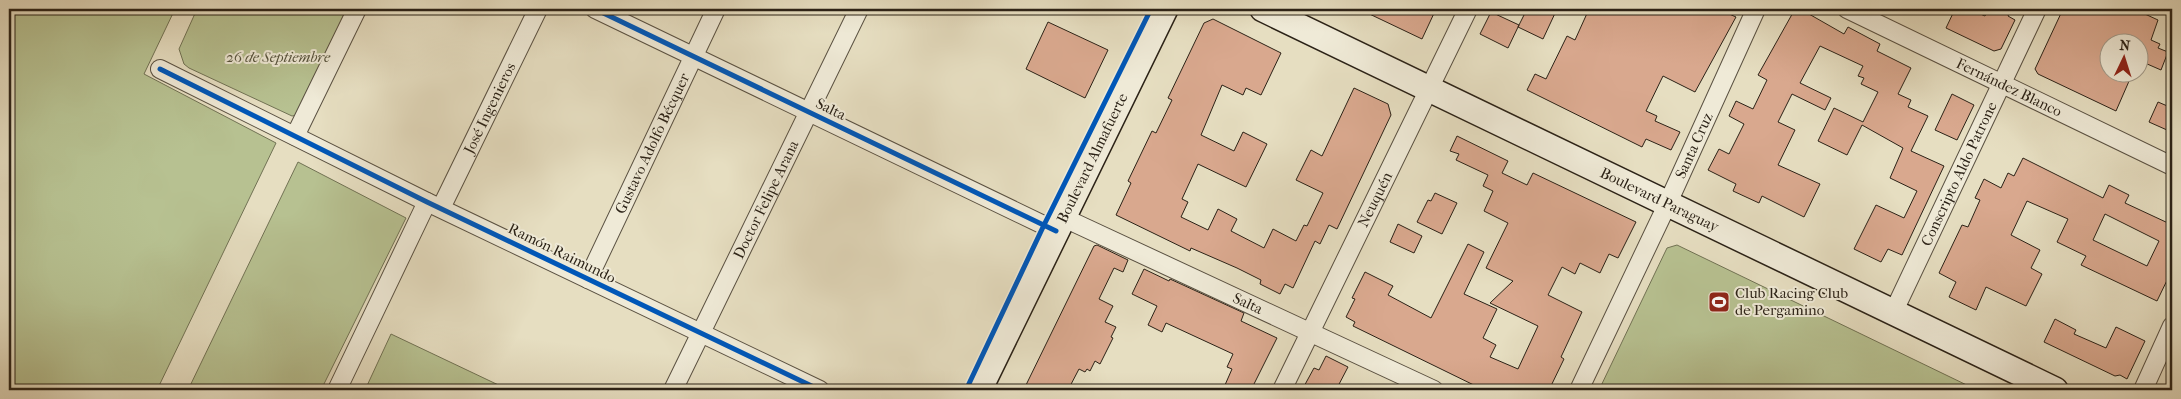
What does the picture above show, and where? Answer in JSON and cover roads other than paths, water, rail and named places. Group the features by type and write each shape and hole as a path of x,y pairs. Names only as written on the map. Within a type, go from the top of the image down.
{"main road":[{"name":"Boulevard Almafuerte","path":"979,390 1165,9"},
{"name":"Boulevard Paraguay","path":"1263,9 2054,390"}],"street":[{"path":"295,136 357,9"},
{"name":"José Ingenieros","path":"337,390 538,9"},
{"name":"Salta","path":"596,9 807,112 1310,333 1434,390"},
{"name":"Gustavo Adolfo Bécquer","path":"588,279 716,9"},
{"name":"Doctor Felipe Arana","path":"674,390 807,112 859,9"},
{"name":"Neuquén","path":"1282,390 1468,9"},
{"name":"Santa Cruz","path":"1579,390 1667,205 1756,9"},
{"name":"Fernández Blanco","path":"1847,9 2172,166"},
{"name":"Conscripto Aldo Patrone","path":"1893,313 2037,9"},
{"name":"Ramón Raimundo","path":"160,69 434,205 820,390"},
{"path":"2143,390 2172,326"}],"place":[{"name":"Club Racing Club de Pergamino","path":"1719,302"}],"park label":[{"name":"26 de Septiembre","path":"278,57"}]}
